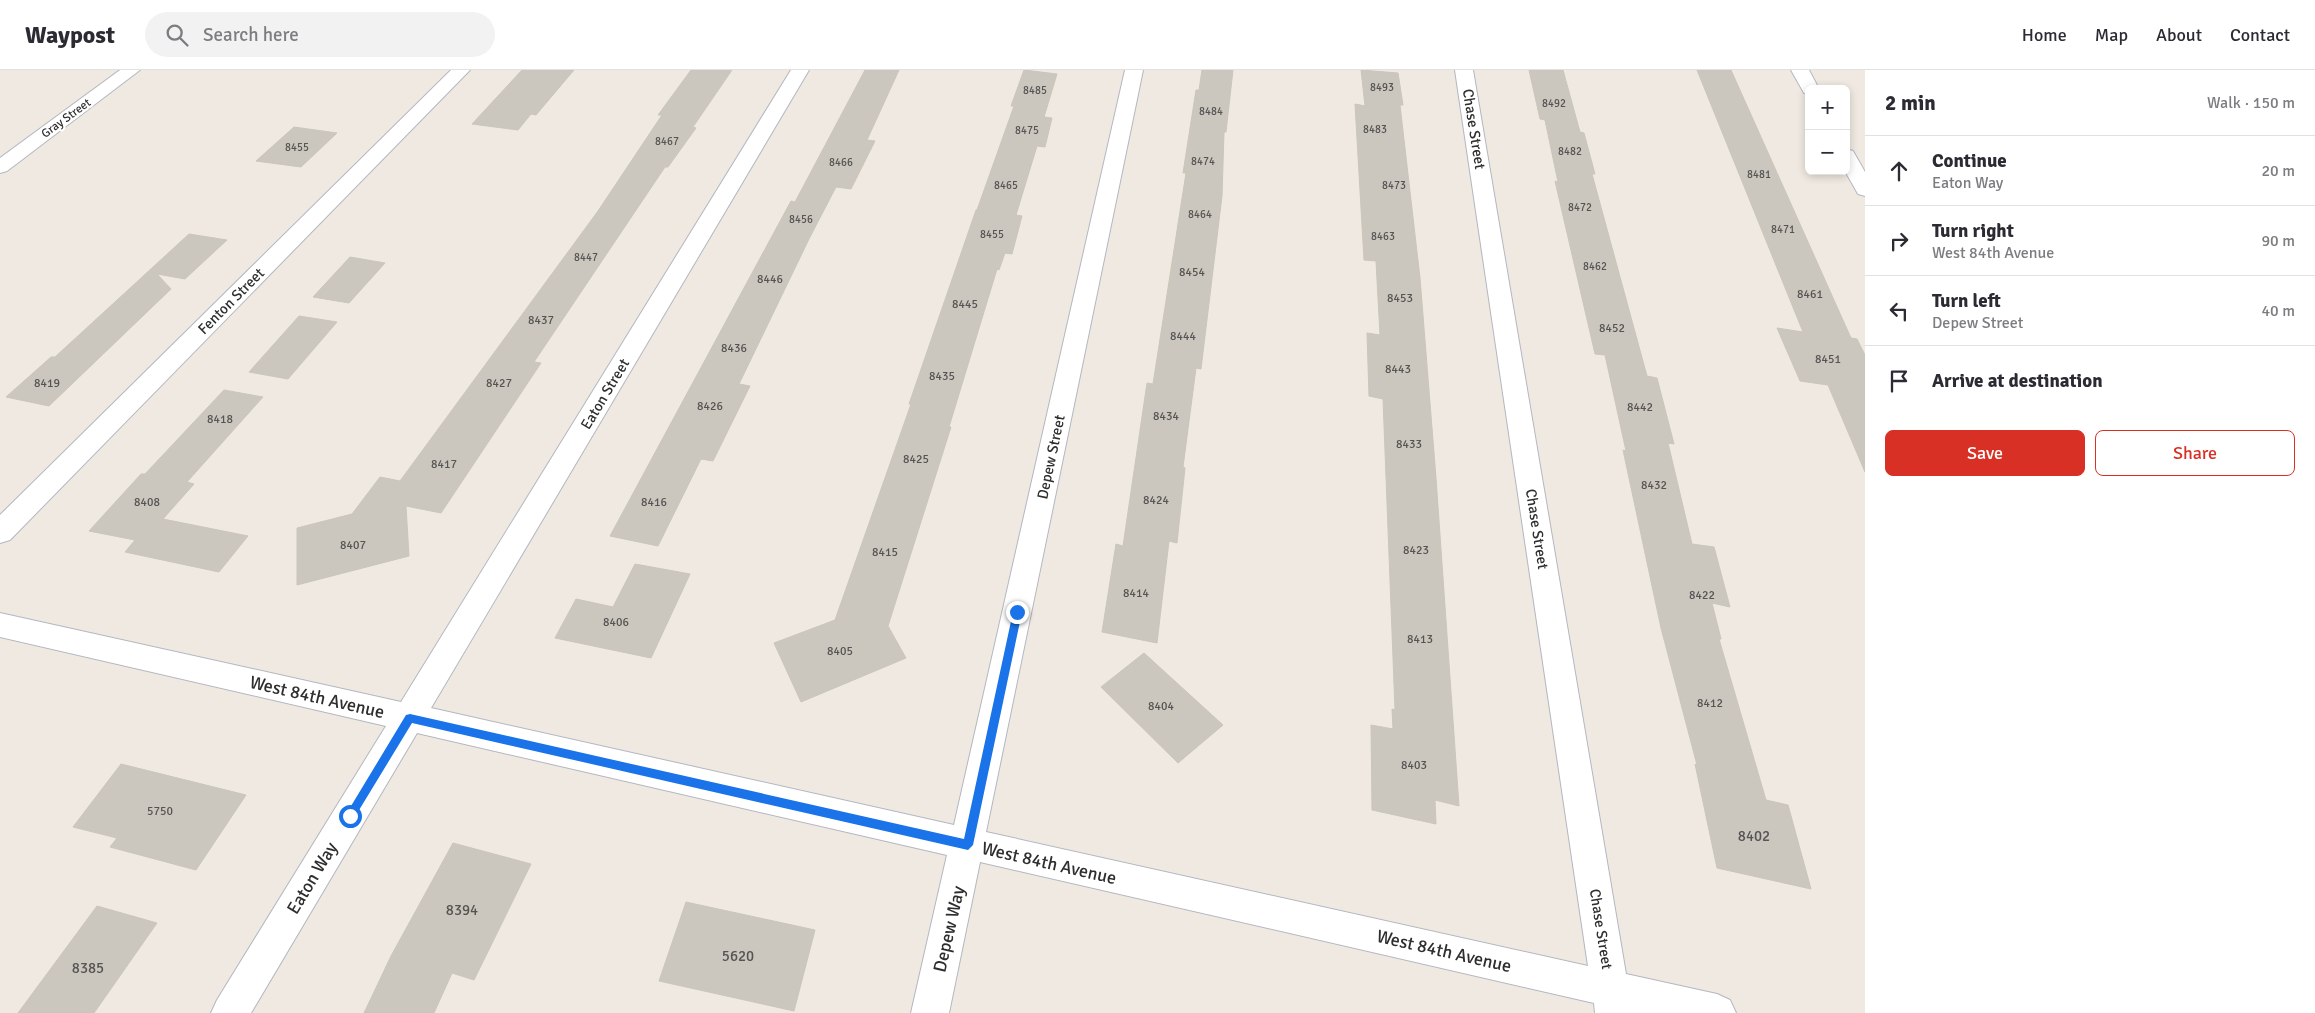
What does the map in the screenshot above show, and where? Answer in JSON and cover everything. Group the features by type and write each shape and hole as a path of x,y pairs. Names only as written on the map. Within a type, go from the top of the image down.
{"street":[{"name":"Gray Street","path":"0,166 131,70"},
{"name":"Fenton Street","path":"0,532 461,70"},
{"name":"Eaton Street","path":"410,718 800,70"},
{"name":"Depew Street","path":"968,845 1134,70"},
{"name":"Chase Street","path":"1464,70 1613,1001"},
{"path":"1800,70 1808,85"},
{"path":"1850,162 1865,190"},
{"name":"West 84th Avenue","path":"0,626 968,845 1613,1001 1717,1013"},
{"name":"Eaton Way","path":"230,1013 410,718"},
{"name":"Depew Way","path":"930,1013 968,845"}],"building":[{"path":"522,70 574,70 536,115 531,114 518,130 472,124"},
{"path":"691,70 732,70 693,127 696,128 668,167 665,167 534,362 541,363 441,513 406,506 409,556 297,585 297,528 352,514 380,477 400,481 598,211 662,115 658,115"},
{"path":"865,70 899,70 867,140 875,141 851,189 836,187 810,237 739,384 750,386 713,461 701,459 658,546 610,536 791,201 795,202"},
{"path":"1024,70 1057,74 1044,117 1052,118 1045,147 1037,146 1016,215 1022,216 1012,254 1005,253 999,270 997,269 949,427 951,427 888,626 906,658 801,702 774,643 835,620 911,404 909,404 976,210 1014,106 1011,106"},
{"path":"1202,70 1233,70 1226,132 1224,132 1222,196 1201,369 1196,368 1183,467 1185,468 1177,543 1169,541 1157,643 1102,632 1116,544 1123,546 1147,383 1153,384 1186,173 1183,173 1196,90 1199,90"},
{"path":"1361,70 1398,73 1403,105 1400,105 1420,278 1436,478 1459,806 1435,800 1436,824 1372,810 1371,725 1393,729 1392,709 1395,710 1383,399 1369,396 1367,333 1380,335 1376,261 1364,260 1355,104 1365,106"},
{"path":"1529,70 1563,70 1580,132 1584,133 1595,174 1592,174 1647,376 1657,378 1674,444 1668,443 1692,544 1714,547 1730,607 1712,603 1721,639 1719,639 1766,800 1788,805 1811,889 1717,868 1695,764 1697,765 1661,628 1605,355 1595,354 1555,181 1558,182 1545,120 1540,119"},
{"path":"1697,70 1731,70 1851,338 1857,339 1865,355 1865,472 1828,385 1800,381 1777,328 1803,332"},
{"path":"294,127 337,133 301,167 256,161"},
{"path":"189,234 227,240 185,279 157,274 171,289 49,406 6,397 51,357 55,357"},
{"path":"350,257 385,263 349,303 313,297"},
{"path":"299,316 337,322 288,379 249,372"},
{"path":"224,390 263,397 187,482 194,484 163,519 248,536 219,572 125,552 135,540 89,531 141,474 145,474"},
{"path":"635,564 690,574 651,658 555,638 576,599 613,607"},
{"path":"1144,653 1223,725 1178,763 1101,687"},
{"path":"121,764 246,795 196,870 110,847 117,838 73,827"},
{"path":"453,843 531,864 474,980 452,973 434,1013 364,1013 391,956"},
{"path":"686,902 815,930 794,1011 659,981"},
{"path":"97,906 157,923 94,1013 18,1013"}],"route":[{"path":"350,816 410,718 968,845 1017,612"}]}
